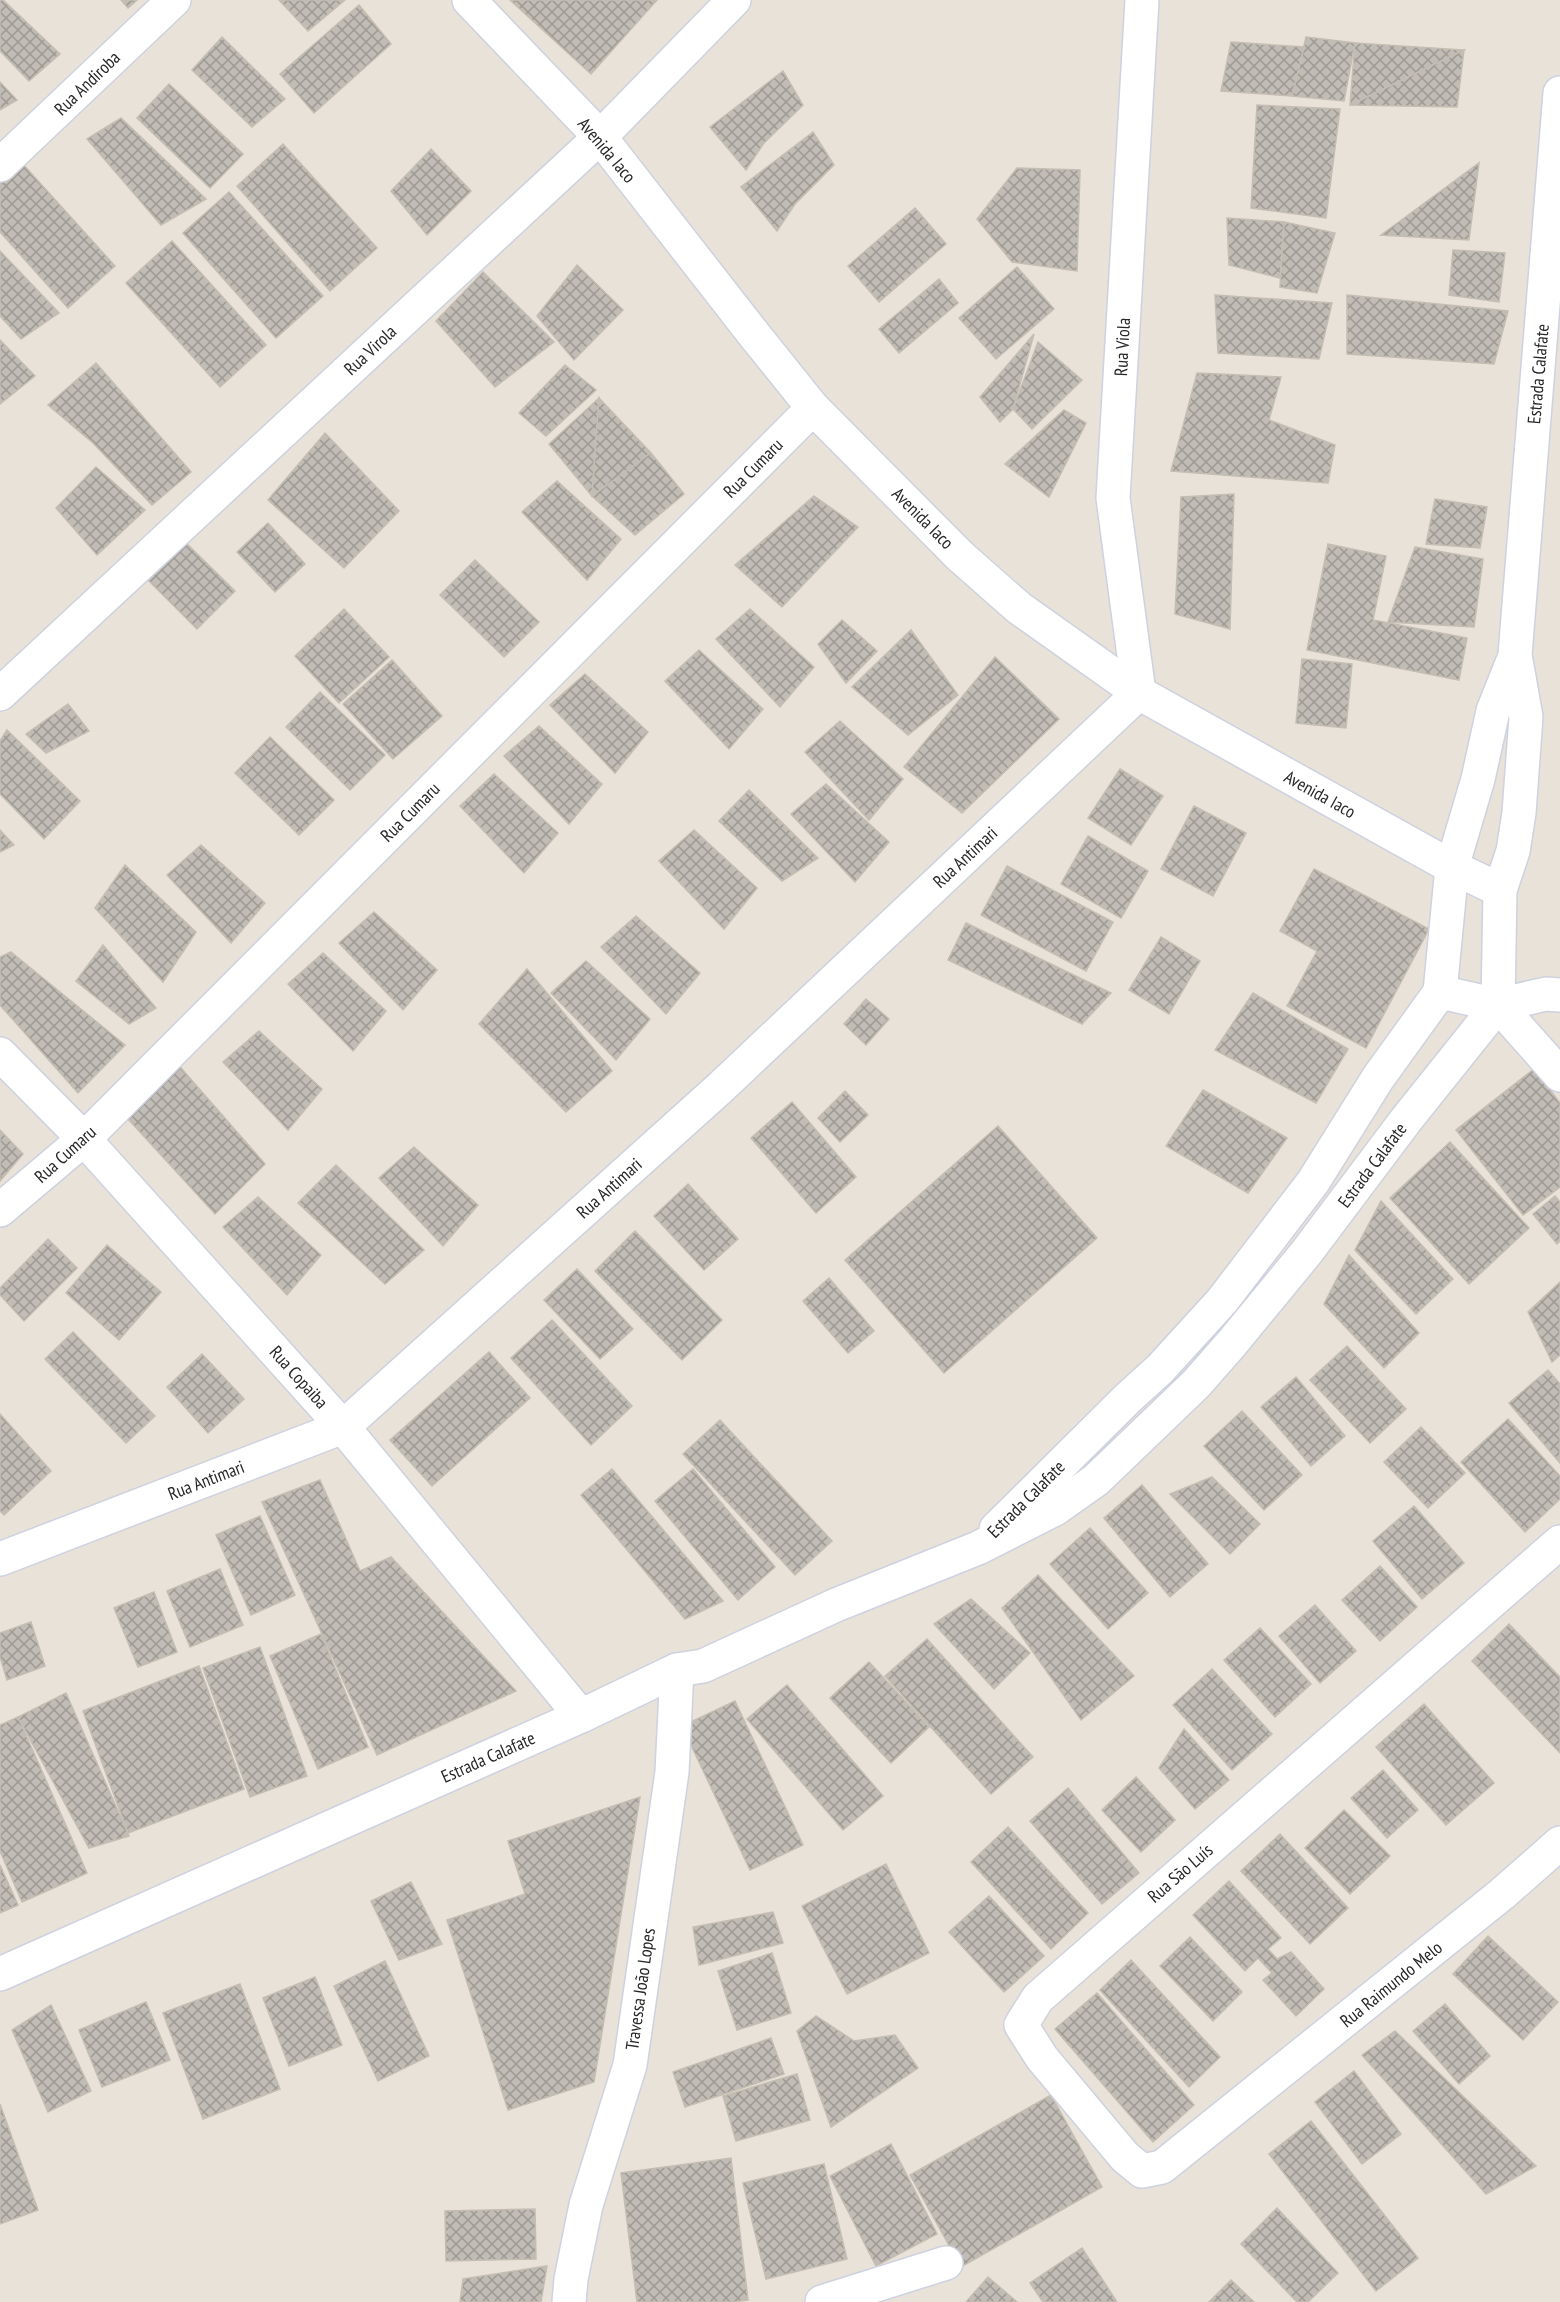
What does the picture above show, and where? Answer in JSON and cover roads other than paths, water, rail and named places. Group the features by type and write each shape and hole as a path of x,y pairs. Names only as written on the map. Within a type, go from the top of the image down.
{"street":[{"name":"Rua Andiroba","path":"0,165 174,0"},
{"name":"Avenida Iaco","path":"468,0 600,136 813,408 960,556 1019,608 1139,693 1452,867 1500,890"},
{"name":"Rua Virola","path":"0,694 600,136 734,0"},
{"name":"Rua Viola","path":"1139,693 1113,498 1142,0"},
{"name":"Estrada Calafate","path":"0,1974 581,1716 677,1670 703,1666 836,1605 978,1548 1055,1509 1096,1480 1196,1384 1306,1252 1406,1119 1498,1005 1500,890 1513,851 1519,813 1526,717 1515,655 1560,93"},
{"name":"Rua Cumaru","path":"0,1210 84,1139 813,408"},
{"name":"Estrada Calafate","path":"978,1548 1128,1398 1160,1370 1222,1301 1313,1182 1378,1078 1440,992 1452,867 1478,779 1493,711 1515,655"},
{"name":"Rua Antimari","path":"0,1559 344,1427 720,1088 1139,693"},
{"path":"1440,992 1498,1005 1546,994 1560,995"},
{"path":"1498,1005 1560,1075"},
{"name":"Rua Copaiba","path":"0,1054 84,1139 344,1427 581,1716"},
{"name":"Rua São Luís","path":"1220,2122 1162,2167 1142,2171 1125,2157 1042,2058 1021,2025 1038,1998 1053,1984 1560,1542"},
{"name":"Travessa João Lopes","path":"569,2302 571,2279 586,2205 630,2065 672,1772 677,1670"},
{"name":"Rua Raimundo Melo","path":"1220,2122 1502,1894 1560,1843"},
{"path":"822,2302 946,2264"}]}
